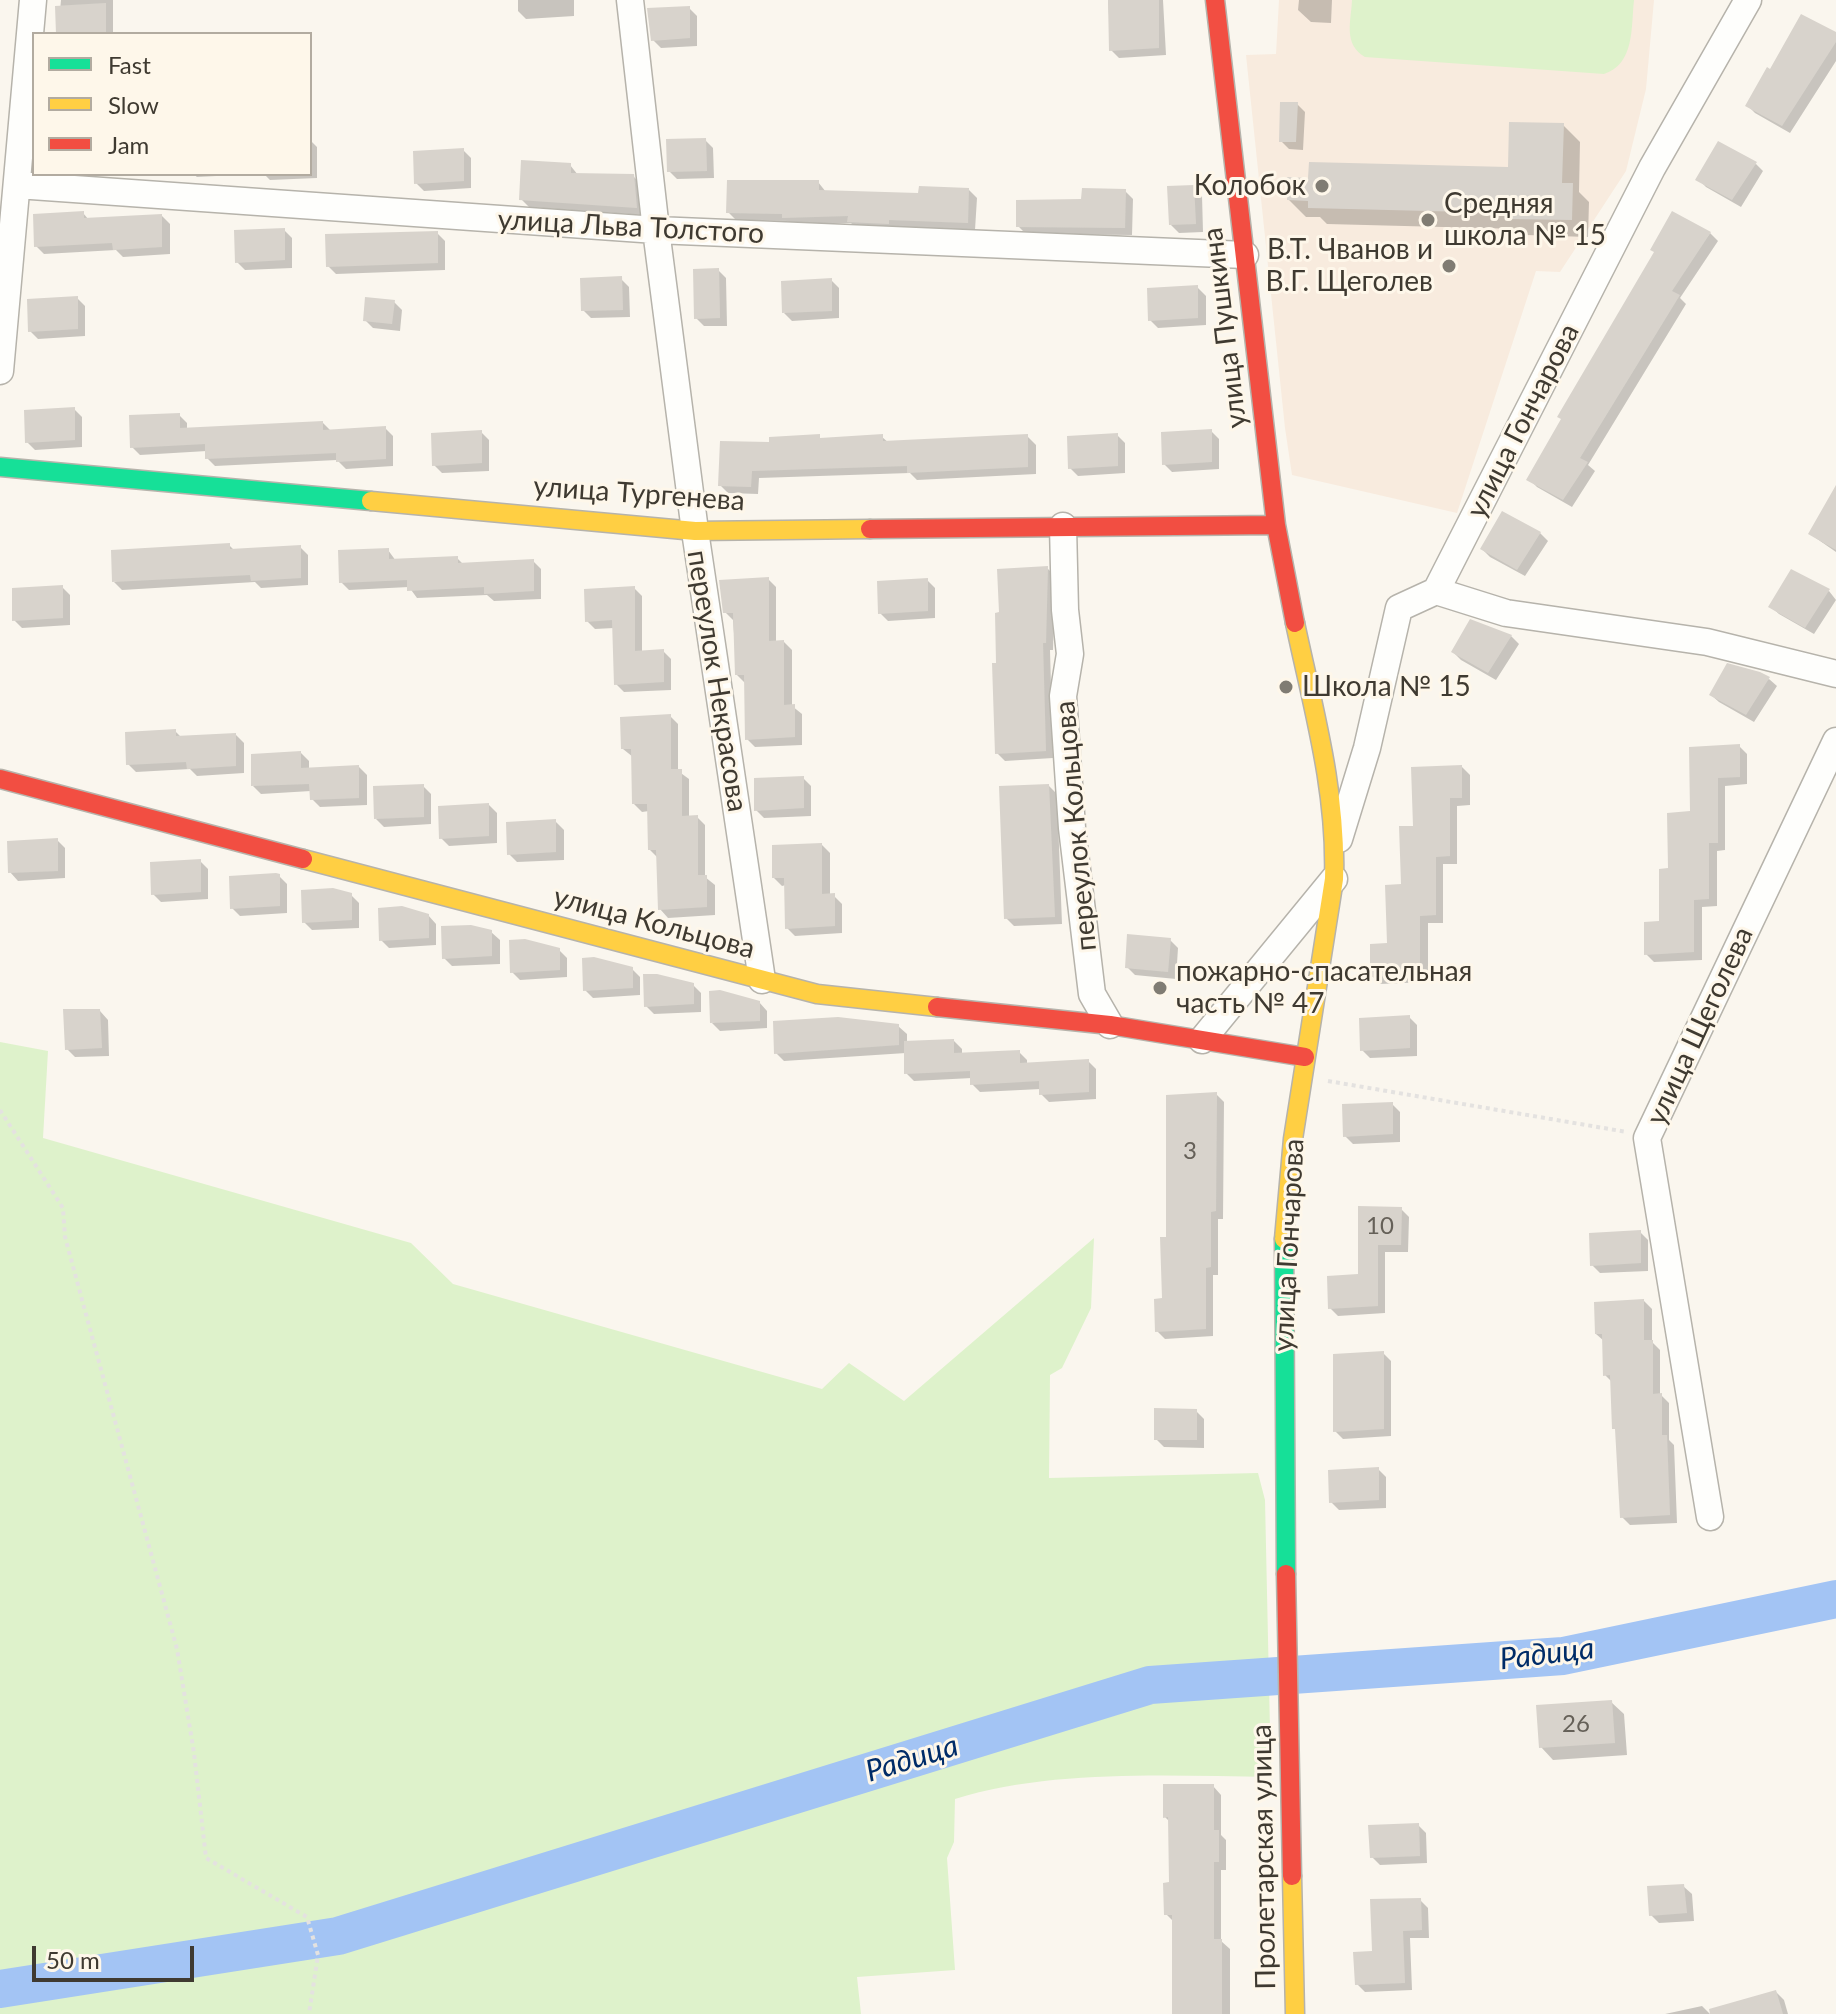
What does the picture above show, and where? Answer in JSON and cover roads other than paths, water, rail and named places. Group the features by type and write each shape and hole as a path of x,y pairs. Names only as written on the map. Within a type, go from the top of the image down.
{"street":[{"path":"0,371 33,0"},
{"name":"переулок Некрасова","path":"630,0 695,531 762,980"},
{"name":"улица Пушкина","path":"1215,0 1276,525 1290,601"},
{"name":"улица Гончарова","path":"1289,1699 1283,1254 1293,1139 1337,846 1367,748 1399,608 1436,591 1652,168 1748,0"},
{"name":"улица Льва Толстого","path":"17,185 656,230 1245,255"},
{"name":"улица Тургенева","path":"0,467 695,531 1276,525"},
{"name":"переулок Кольцова","path":"1063,526 1070,654 1063,696 1072,828 1092,994 1110,1025"},
{"path":"1436,591 1506,613 1707,642 1836,674"},
{"name":"улица Гончарова","path":"1290,601 1323,749 1337,846"},
{"name":"улица Щеголева","path":"1710,1517 1648,1136 1836,741"},
{"name":"улица Кольцова","path":"0,779 817,994 1110,1025 1305,1057"},
{"path":"1202,1040 1334,879"},
{"name":"Пролетарская улица","path":"1289,1699 1295,2014"}],"waterway":[{"name":"Радица","path":"0,1989 338,1936 1150,1685 1563,1656 1836,1599"}],"place":[{"name":"Колобок","path":"1322,186"},
{"name":"Средняя школа № 15","path":"1428,220"},
{"name":"В.Т. Чванов и В.Г. Щеголев","path":"1449,266"},
{"name":"Школа № 15","path":"1286,687"},
{"name":"пожарно-спасательная часть № 47","path":"1160,988"}]}
